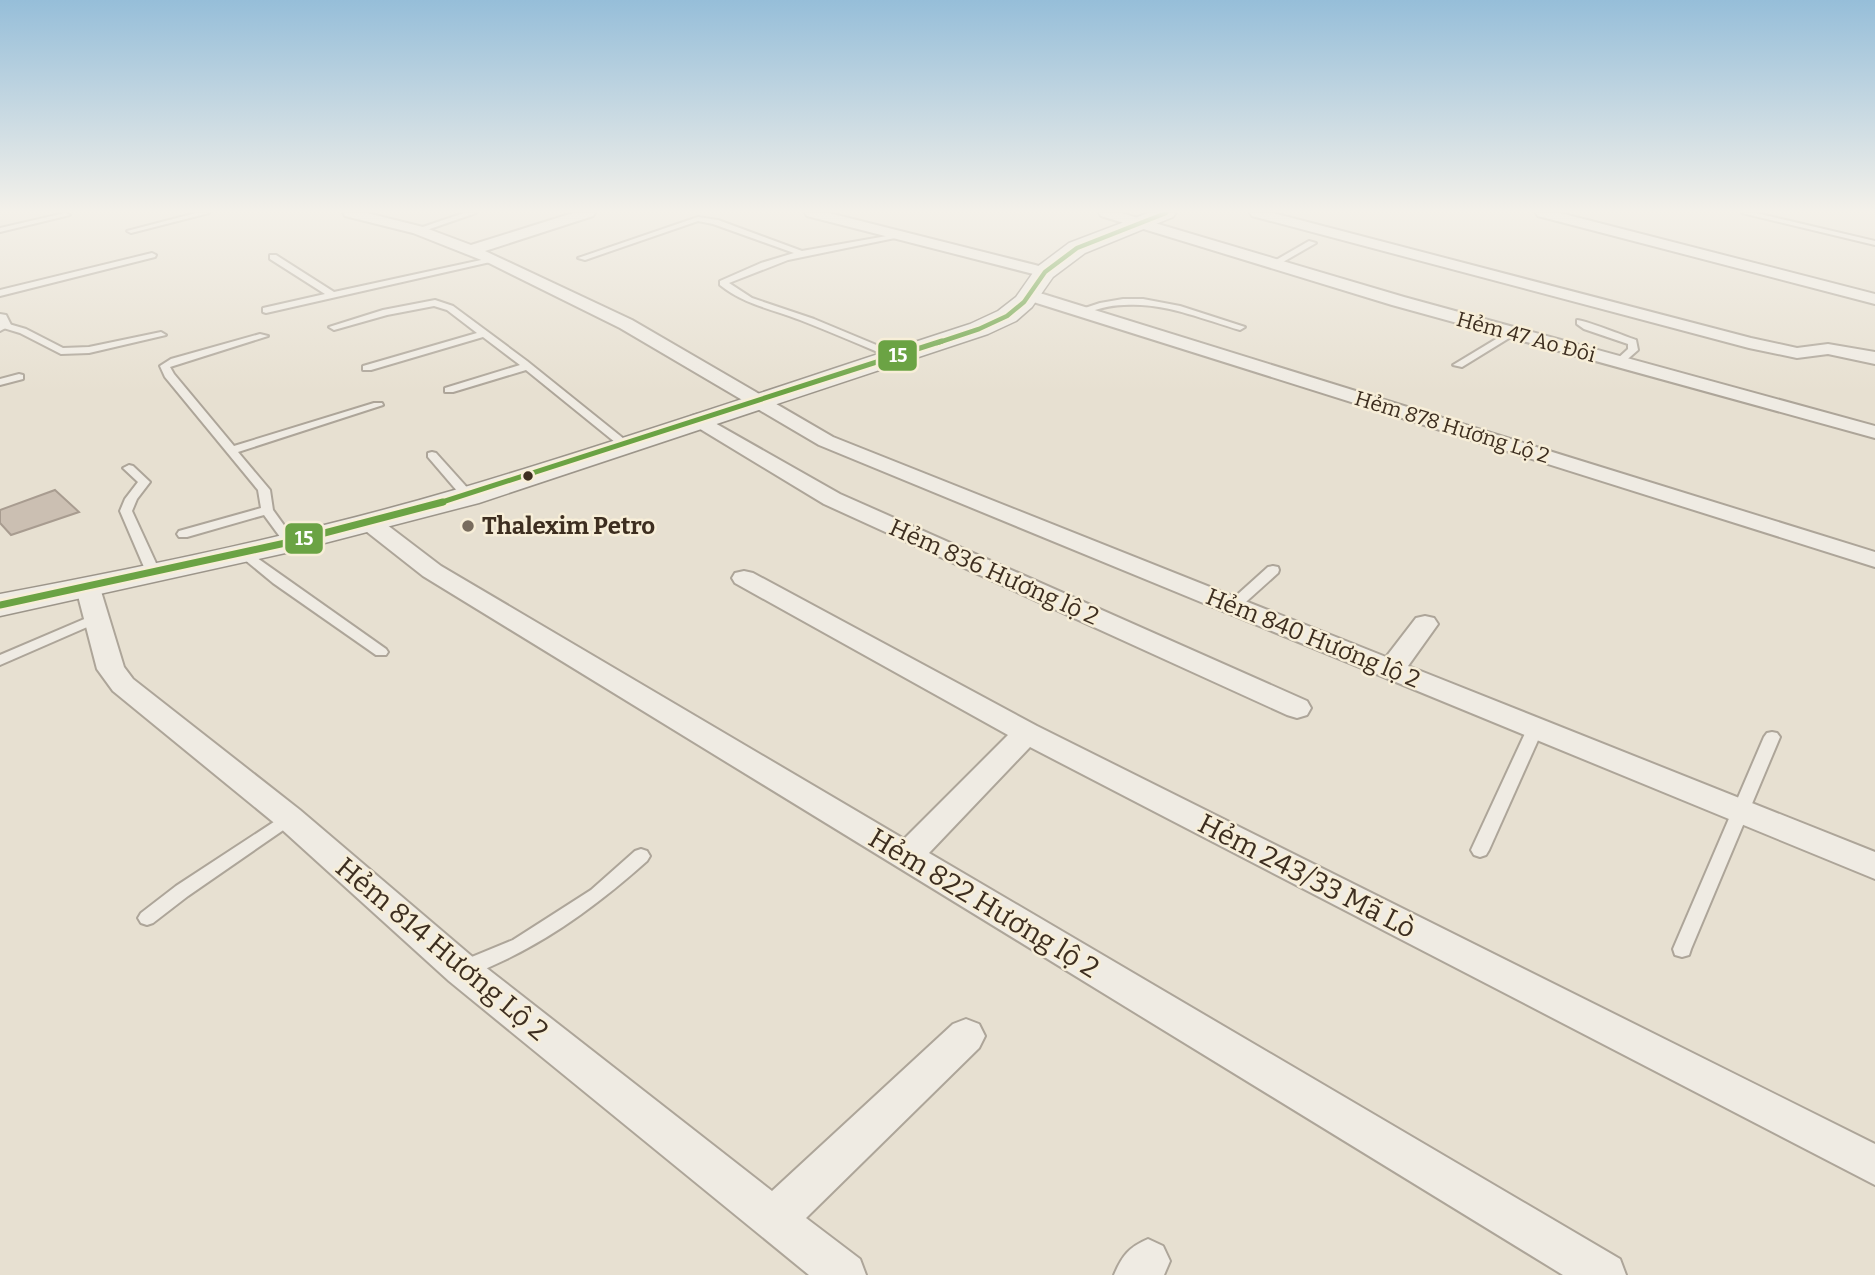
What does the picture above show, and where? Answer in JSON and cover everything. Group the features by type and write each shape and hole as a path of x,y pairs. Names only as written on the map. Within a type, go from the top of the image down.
{"main road":[{"path":"0,605 92,603 154,574 370,523 468,496 979,330 1007,316 1030,295 1045,272"}],"street":[{"path":"521,272 626,324 755,401"},
{"name":"Hẻm 47 Ao Đôi","path":"1302,272 1511,333 1875,432"},
{"path":"1482,272 1749,343 1797,353 1828,349 1875,358"},
{"path":"1773,272 1875,299"},
{"name":"Hẻm 878 Hương Lộ 2","path":"1030,295 1875,560"},
{"name":"Hẻm 840 Hương lộ 2","path":"755,401 826,441 1875,866"},
{"name":"Hẻm 836 Hương lộ 2","path":"699,420 832,499 1297,708"},
{"name":"Hẻm 822 Hương lộ 2","path":"370,523 432,571 1604,1275"},
{"name":"Hẻm 243/33 Mã Lò","path":"744,578 1027,733 1875,1165"},
{"name":"Hẻm 814 Hương Lộ 2","path":"92,603 111,669 122,685 289,818 462,970 844,1275"},
{"path":"1391,670 1425,624"},
{"path":"907,856 1027,733"},
{"path":"774,1219 966,1036"}],"lane":[{"path":"0,293 82,272"},
{"path":"297,272 332,295"},
{"path":"266,310 437,272"},
{"path":"741,272 723,283 732,291 760,304 798,316 895,356"},
{"path":"1081,311 1100,304 1137,299 1240,327"},
{"path":"334,327 386,312 435,303 450,308 625,445"},
{"path":"1580,322 1633,342 1633,350 1619,362"},
{"path":"1,323 23,331 61,352 89,350 161,335"},
{"path":"1458,366 1511,333"},
{"path":"367,368 483,334"},
{"path":"263,336 174,361 165,366 169,375 264,490 267,510 290,542"},
{"path":"449,390 527,366"},
{"path":"0,382 19,377"},
{"path":"232,450 378,405"},
{"path":"432,455 468,496"},
{"path":"129,468 144,482 126,511 154,574"},
{"path":"183,534 267,510"},
{"path":"243,552 278,580 381,652"},
{"path":"1233,606 1273,570"},
{"path":"0,660 92,603"},
{"path":"1480,850 1535,729"},
{"path":"1682,949 1772,737"},
{"path":"147,918 289,818"},
{"path":"462,970 520,945 597,895 641,856"}],"building":[{"path":"55,490 79,512 11,535 0,523 0,510"}],"transit line":[{"name":"15","path":"0,605 290,542 468,496 979,329 1007,316 1024,302 1045,272"}],"place":[{"name":"Thalexim Petro","path":"468,526"}]}
